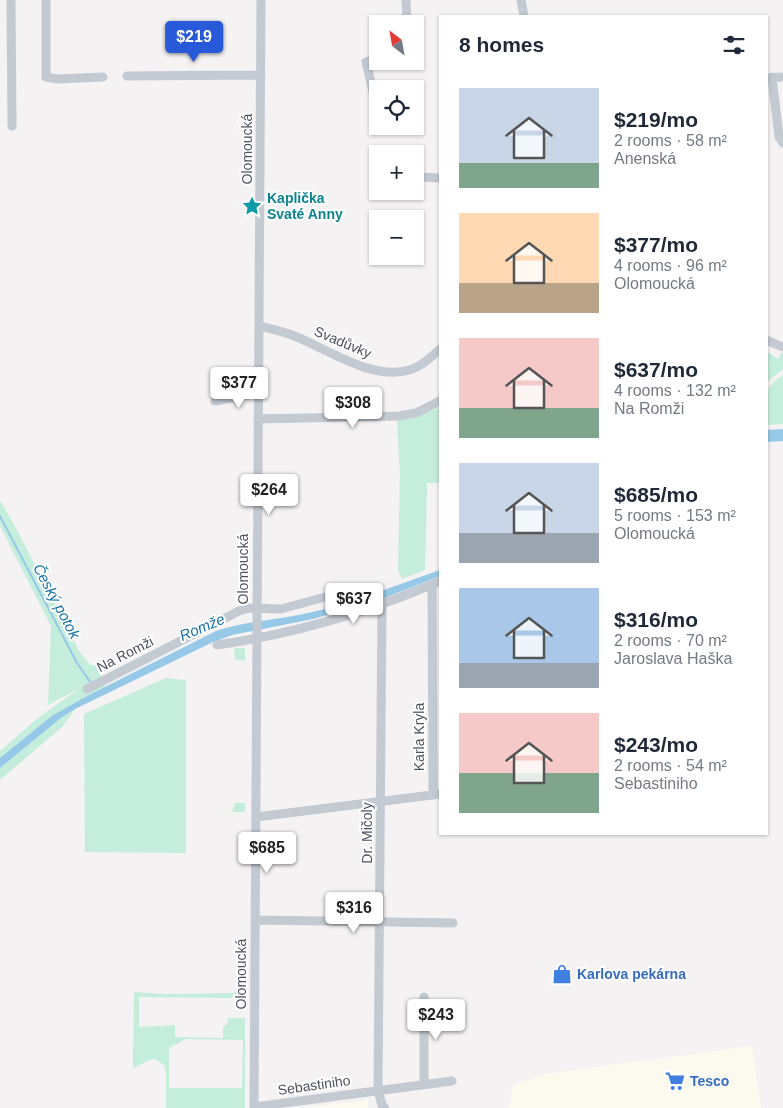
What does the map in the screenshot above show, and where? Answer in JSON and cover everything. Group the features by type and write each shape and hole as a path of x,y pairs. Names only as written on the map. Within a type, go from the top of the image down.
{"street":[{"path":"11,0 12,126"},
{"path":"46,0 46,77 57,79 103,78"},
{"name":"Olomoucká","path":"254,1108 261,0"},
{"path":"406,0 407,15"},
{"path":"521,0 524,15"},
{"path":"369,61 366,62 370,80"},
{"path":"127,76 261,74"},
{"path":"783,77 769,78 779,137 783,143"},
{"path":"424,177 439,178"},
{"name":"Svadůvky","path":"260,326 291,335 360,365 379,371 395,372 410,370 426,361 439,350"},
{"path":"768,341 783,347"},
{"path":"215,401 259,393"},
{"path":"258,419 399,416 416,413 439,401"},
{"path":"217,645 256,639 382,605 436,582"},
{"name":"Karla Kryla","path":"436,582 436,794"},
{"name":"Na Romži","path":"88,689 239,611 281,609 344,592"},
{"name":"Dr. Mičoly","path":"378,1090 382,605"},
{"path":"256,817 436,794"},
{"path":"255,920 453,923"},
{"path":"424,998 424,1084"},
{"name":"Sebastiniho","path":"254,1108 452,1081"},
{"path":"378,1090 384,1108"}],"shaded area":[{"path":"752,1046 761,1108 509,1108 513,1086 543,1074"},
{"path":"368,1100 368,1108 297,1108 360,1101"}],"green space":[{"path":"768,352 778,359 781,353 783,353 783,369 768,381"},
{"path":"783,375 783,424 768,425 768,389"},
{"path":"439,407 439,483 427,483 425,570 402,579 398,570 400,476 397,420 411,419"},
{"path":"0,500 79,651 90,665 95,665 106,686 53,715 0,758 0,751 38,718 80,688 48,705 51,626 0,526"},
{"path":"234,648 245,649 245,661 235,659"},
{"path":"166,678 186,680 186,853 85,852 84,714"},
{"path":"75,709 62,727 0,780 0,768 62,717"},
{"path":"235,803 245,803 245,811 232,812"},
{"path":"245,972 245,996 233,996 232,998 139,997 139,1027 175,1025 175,1037 223,1038 223,1027 227,1024 228,1018 245,1018 245,1108 166,1108 166,1072 164,1065 155,1059 133,1067 135,992 165,994 233,993 243,982","holes":["186,1039 243,1040 242,1088 169,1088 169,1048"]}],"water":[{"path":"439,570 439,576 382,599 313,619 232,635 211,643 75,709 62,717 0,768 0,758 53,715 216,631 325,609"}],"waterway":[{"name":"Romže","path":"768,436 783,435"},
{"name":"Český potok","path":"0,516 77,663 91,683"}],"place":[{"name":"Kaplička Svaté Anny","path":"252,206"},
{"name":"Karlova pekárna","path":"562,974"},
{"name":"Tesco","path":"675,1081"}]}
